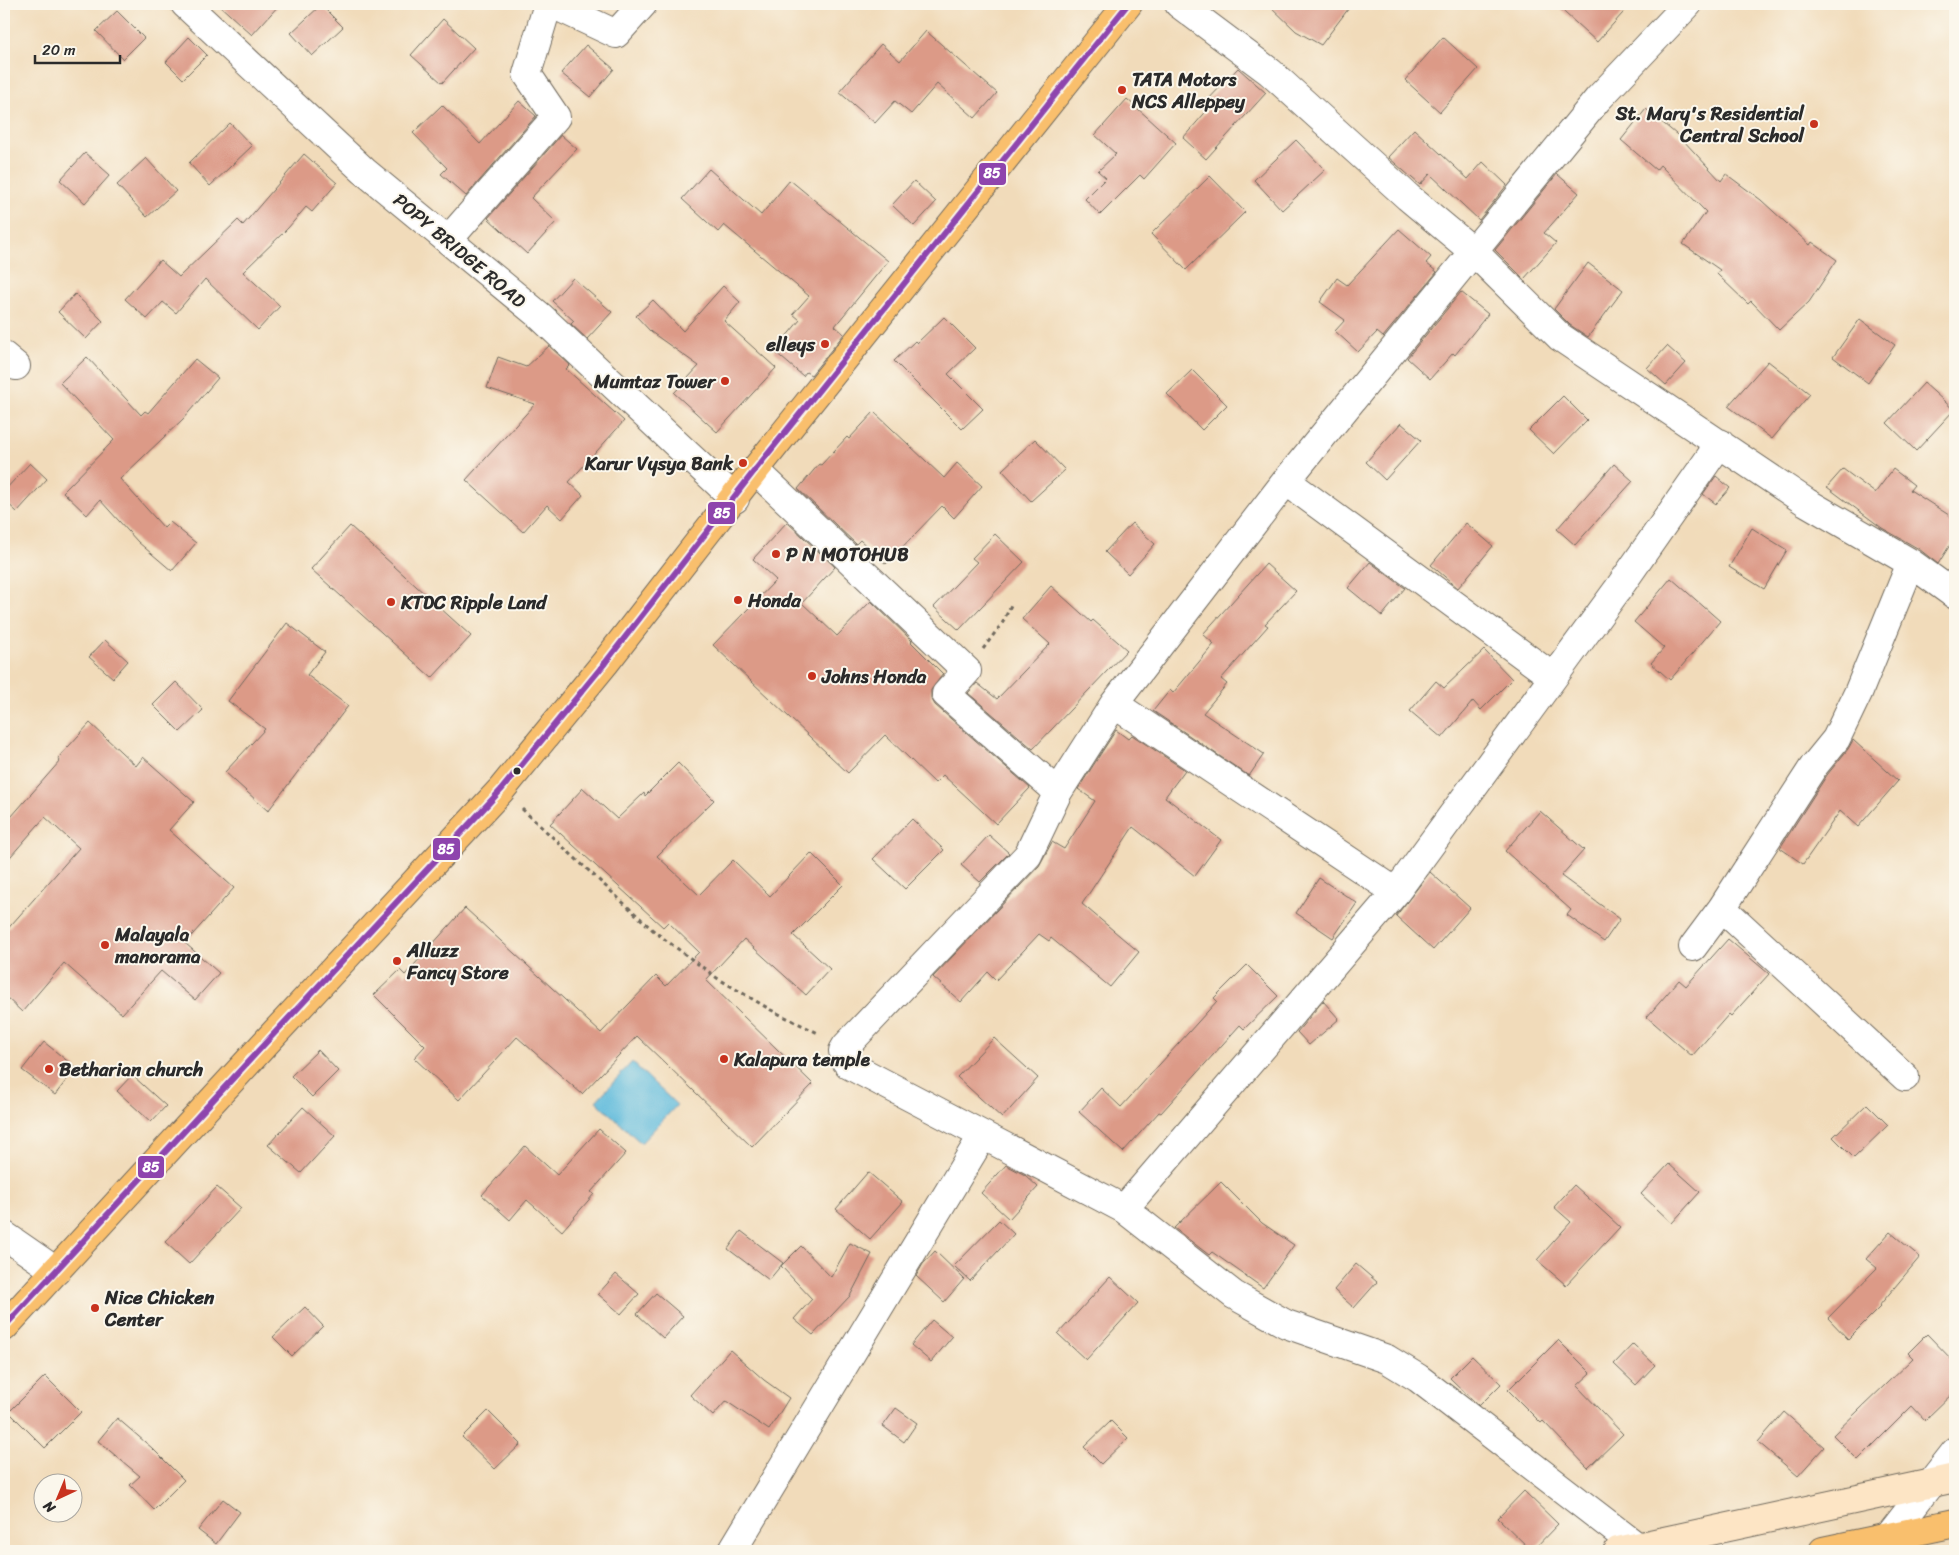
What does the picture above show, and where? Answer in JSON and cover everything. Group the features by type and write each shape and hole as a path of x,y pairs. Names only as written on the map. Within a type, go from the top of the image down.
{"main road":[{"path":"4,1327 501,790 1128,4"},
{"path":"1823,1551 1882,1545 1955,1523"}],"street":[{"name":"POPY BRIDGE ROAD","path":"185,4 364,171 540,316 735,499"},
{"path":"448,240 556,116 527,74 548,4"},
{"path":"552,4 616,34 643,4"},
{"path":"1179,4 1270,72 1408,197 1474,252 1560,337 1806,502 1911,563 1955,595"},
{"path":"1688,4 1598,99 1286,481 1114,704 1058,792 1028,854 843,1051 845,1060 850,1066 1124,1209 1234,1295 1286,1324 1386,1359 1418,1378 1633,1550 1943,1481"},
{"path":"1124,1209 1396,892 1618,589 1720,443"},
{"path":"755,470 967,671 946,694 1058,792"},
{"path":"1286,481 1554,677"},
{"path":"1694,947 1722,908 1814,766 1836,739 1858,694 1911,563"},
{"path":"1114,704 1396,892"},
{"path":"1722,908 1905,1077"},
{"path":"732,1551 983,1135"},
{"path":"4,1235 56,1271"},
{"path":"1882,1545 1943,1481 1955,1452"}],"path":[{"path":"967,671 1003,622 1011,605"},
{"path":"501,790 655,932 717,978 763,1005 846,1046"}],"water":[{"path":"632,1062 677,1105 641,1143 596,1101"}],"building":[{"path":"218,4 280,4 252,35"},
{"path":"1268,4 1352,4 1321,45 1296,31"},
{"path":"1555,4 1631,4 1597,42"},
{"path":"321,5 343,27 312,56 291,33"},
{"path":"117,11 144,38 123,59 96,31"},
{"path":"443,19 474,48 442,83 411,55"},
{"path":"926,31 997,93 975,118 937,84 911,114 895,101 875,123 839,92 881,44 900,61"},
{"path":"189,37 207,55 183,79 166,62"},
{"path":"1443,37 1478,69 1440,112 1405,80"},
{"path":"586,45 614,69 590,97 561,73"},
{"path":"1238,68 1266,93 1206,159 1183,138 1210,107 1205,103"},
{"path":"1127,99 1176,143 1144,179 1140,175 1100,215 1085,199 1106,178 1098,171 1116,154 1095,135"},
{"path":"519,101 536,116 466,196 441,174 447,168 413,133 442,105 480,144"},
{"path":"1646,109 1682,139 1721,181 1726,174 1761,200 1810,245 1812,242 1837,260 1809,302 1779,330 1751,301 1748,304 1717,274 1720,270 1683,244 1706,212 1660,165 1656,170 1621,140"},
{"path":"230,123 252,146 210,186 189,163"},
{"path":"1414,129 1468,179 1483,162 1507,185 1479,220 1430,174 1420,185 1388,157"},
{"path":"561,135 577,149 531,198 556,222 527,254 488,218"},
{"path":"1296,140 1325,170 1282,210 1254,180"},
{"path":"85,153 110,175 85,203 60,180"},
{"path":"304,154 337,183 312,212 306,207 288,228 243,272 280,306 258,330 205,279 176,313 163,302 147,319 125,299 160,260 179,277 238,220 243,225"},
{"path":"146,158 176,191 147,217 117,185"},
{"path":"709,169 761,215 790,180 888,261 835,326 844,334 811,375 806,372 803,376 774,351 800,320 793,314 809,296 724,225 718,232 682,199"},
{"path":"1557,174 1579,193 1544,233 1556,243 1524,279 1495,250"},
{"path":"1210,176 1245,212 1186,270 1151,234"},
{"path":"914,181 936,202 914,226 892,205"},
{"path":"1399,229 1431,257 1426,263 1437,272 1383,337 1377,332 1358,352 1335,331 1345,320 1320,302 1337,278 1347,285"},
{"path":"1588,263 1623,290 1588,337 1570,325 1554,309"},
{"path":"573,278 612,312 587,339 571,324 574,321 552,301"},
{"path":"723,286 740,302 724,321 776,368 717,432 674,393 699,366 651,332 636,316 653,300 683,331"},
{"path":"1461,292 1488,314 1455,355 1453,353 1430,379 1407,358"},
{"path":"75,294 103,321 86,339 58,312"},
{"path":"944,317 975,348 948,374 983,409 962,429 894,361 915,341 917,343"},
{"path":"1860,319 1895,345 1868,383 1833,357"},
{"path":"549,346 570,365 566,369 624,421 569,482 583,495 562,519 547,505 523,532 466,480 535,404 487,388 498,357 526,367"},
{"path":"1667,346 1686,363 1666,385 1647,368"},
{"path":"87,357 141,415 145,411 148,413 195,359 218,378 183,419 120,479 164,528 170,522 196,543 172,571 138,542 100,500 87,515 63,492 114,440 60,383"},
{"path":"1768,361 1810,394 1772,439 1728,406"},
{"path":"1192,370 1227,405 1202,430 1167,394"},
{"path":"1924,383 1954,410 1916,451 1887,423"},
{"path":"1563,396 1587,420 1554,454 1529,430"},
{"path":"874,412 944,478 957,463 982,486 954,518 942,506 886,564 860,540 856,544 798,489 819,464 821,465 847,437 849,439"},
{"path":"1401,423 1421,440 1385,480 1366,462"},
{"path":"1035,439 1065,470 1031,501 1002,470"},
{"path":"30,463 47,479 17,512 4,500 4,491"},
{"path":"1614,464 1633,481 1575,545 1557,529"},
{"path":"1843,469 1875,493 1893,469 1914,485 1910,490 1955,519 1955,537 1938,564 1919,549 1882,528 1827,487"},
{"path":"1716,476 1730,488 1716,504 1703,494"},
{"path":"787,522 835,567 802,603 837,636 871,601 943,674 931,690 931,698 935,705 1030,788 996,824 943,775 935,783 885,735 848,773 713,645 776,580 753,559"},
{"path":"1132,523 1155,544 1128,574 1105,552"},
{"path":"1466,523 1493,546 1458,588 1431,565"},
{"name":"KTDC Ripple Land","path":"350,526 471,636 432,678 311,569"},
{"path":"1752,528 1787,550 1764,589 1729,567"},
{"path":"995,534 1024,562 959,630 934,607 977,562 972,558"},
{"path":"1370,562 1405,588 1382,616 1348,588"},
{"path":"1266,564 1296,591 1265,624 1268,626 1221,679 1227,684 1203,713 1264,754 1249,776 1153,711 1170,690 1173,693 1214,644 1203,634"},
{"path":"1671,578 1720,621 1670,680 1651,663 1664,648 1634,622"},
{"path":"1051,586 1091,622 1093,620 1127,650 1033,749 968,693 977,683 997,699 1050,644 1022,619"},
{"path":"287,623 325,652 307,675 348,706 268,811 225,772 265,729 228,701"},
{"path":"105,640 128,661 113,678 89,657"},
{"path":"1484,650 1512,679 1481,710 1473,701 1442,738 1410,711 1436,681 1444,688"},
{"path":"176,682 203,710 180,732 153,705"},
{"path":"90,723 136,766 143,757 194,802 169,830 234,888 185,943 219,973 195,1000 161,971 122,1014 64,963 22,1012 4,995 4,933 79,848 45,817 4,864 4,825 60,761 58,758"},
{"path":"1116,730 1128,739 1132,735 1185,770 1165,797 1221,840 1195,876 1133,827 1082,904 1139,952 1110,987 1051,938 1049,941 1039,934 996,980 988,972 961,1002 933,977 1039,866 1052,842 1064,849 1095,801 1078,789"},
{"path":"1853,740 1898,781 1858,827 1840,811 1803,864 1780,848 1827,775"},
{"path":"678,763 714,800 657,856 699,895 733,860 770,896 811,853 843,885 793,935 830,969 806,995 744,939 706,980 813,1084 752,1147 637,1036 582,1094 517,1037 459,1100 414,1058 425,1046 374,995 400,970 405,975 465,908 601,1033 656,976 666,986 699,952 668,922 663,927 550,824 583,788 617,819 644,793 645,796"},
{"path":"1540,811 1584,850 1561,876 1620,919 1604,942 1567,915 1571,910 1505,851"},
{"path":"912,819 944,850 905,889 873,859"},
{"path":"989,835 1009,853 980,882 961,865"},
{"path":"1430,872 1470,908 1433,950 1396,916"},
{"path":"1319,878 1357,903 1333,938 1296,913"},
{"path":"1728,939 1769,974 1731,1016 1729,1014 1692,1056 1647,1017 1679,980 1686,986"},
{"path":"1247,965 1278,996 1244,1029 1240,1025 1161,1113 1159,1112 1123,1152 1079,1112 1101,1088 1121,1107 1217,1001 1214,998"},
{"path":"1323,1001 1339,1019 1309,1045 1297,1032"},
{"path":"994,1038 1038,1078 1002,1118 957,1077"},
{"name":"Betharian church","path":"44,1042 76,1068 55,1095 22,1070"},
{"path":"318,1050 338,1071 312,1097 291,1076"},
{"path":"132,1075 166,1106 151,1122 117,1091"},
{"path":"1867,1104 1888,1125 1854,1158 1833,1137"},
{"path":"303,1107 335,1136 301,1173 268,1145"},
{"path":"599,1129 626,1153 591,1192 594,1194 562,1231 527,1200 510,1220 482,1195 525,1146 557,1175"},
{"path":"1669,1164 1700,1192 1672,1223 1641,1194"},
{"path":"1006,1165 1025,1175 1038,1187 1009,1219 981,1193"},
{"path":"868,1172 903,1202 870,1239 836,1209"},
{"path":"1221,1182 1262,1223 1294,1245 1263,1288 1212,1252 1209,1255 1174,1228"},
{"path":"1574,1185 1620,1227 1566,1285 1537,1260 1571,1222 1554,1207"},
{"path":"217,1187 241,1208 189,1264 165,1242"},
{"path":"999,1220 1014,1234 970,1281 954,1266"},
{"path":"741,1231 783,1263 769,1280 728,1249"},
{"path":"1890,1232 1920,1257 1880,1307 1848,1339 1828,1318 1877,1268 1866,1259"},
{"path":"850,1243 872,1254 850,1296 813,1335 794,1319 812,1299 781,1266 801,1246 831,1277"},
{"path":"935,1251 964,1279 944,1302 916,1276 923,1264"},
{"path":"1356,1264 1377,1282 1354,1308 1334,1290"},
{"path":"616,1274 639,1294 621,1314 598,1294"},
{"path":"1110,1277 1138,1303 1086,1360 1058,1334"},
{"path":"656,1293 683,1316 663,1338 637,1314"},
{"path":"305,1307 323,1326 292,1356 273,1337"},
{"path":"932,1320 952,1337 931,1362 911,1345"},
{"path":"1927,1334 1955,1363 1955,1391 1925,1420 1912,1406 1858,1460 1833,1435 1913,1358 1908,1353"},
{"path":"1558,1340 1591,1373 1577,1386 1623,1434 1588,1468 1543,1421 1541,1423 1508,1390"},
{"path":"1633,1344 1655,1365 1636,1385 1614,1364"},
{"path":"730,1350 764,1380 789,1398 769,1430 726,1401 713,1416 690,1395"},
{"path":"1472,1356 1501,1384 1479,1406 1450,1378"},
{"path":"45,1376 81,1412 45,1448 9,1412"},
{"path":"896,1408 917,1423 904,1442 883,1426"},
{"path":"488,1411 521,1444 495,1469 462,1437"},
{"path":"1784,1412 1824,1447 1798,1476 1758,1442"},
{"path":"117,1418 152,1448 184,1480 154,1510 130,1485 140,1476 98,1441"},
{"path":"1111,1421 1128,1438 1101,1464 1084,1447"},
{"path":"1524,1491 1558,1524 1532,1551 1498,1518"},
{"path":"223,1499 240,1512 216,1544 198,1530"}],"transit line":[{"name":"85","path":"4,1327 501,790 605,663 755,470 1128,4"}],"place":[{"name":"TATA Motors NCS Alleppey","path":"1122,90"},
{"name":"St. Mary's Residential Central School","path":"1814,124"},
{"name":"elleys","path":"825,344"},
{"name":"Mumtaz Tower","path":"725,381"},
{"name":"Karur Vysya Bank","path":"743,463"},
{"name":"P N MOTOHUB","path":"776,554"},
{"name":"Honda","path":"738,600"},
{"name":"KTDC Ripple Land","path":"391,602"},
{"name":"Johns Honda","path":"812,676"},
{"name":"Malayala manorama","path":"105,945"},
{"name":"Alluzz Fancy Store","path":"397,961"},
{"name":"Kalapura temple","path":"724,1059"},
{"name":"Betharian church","path":"49,1069"},
{"name":"Nice Chicken Center","path":"95,1308"}]}
